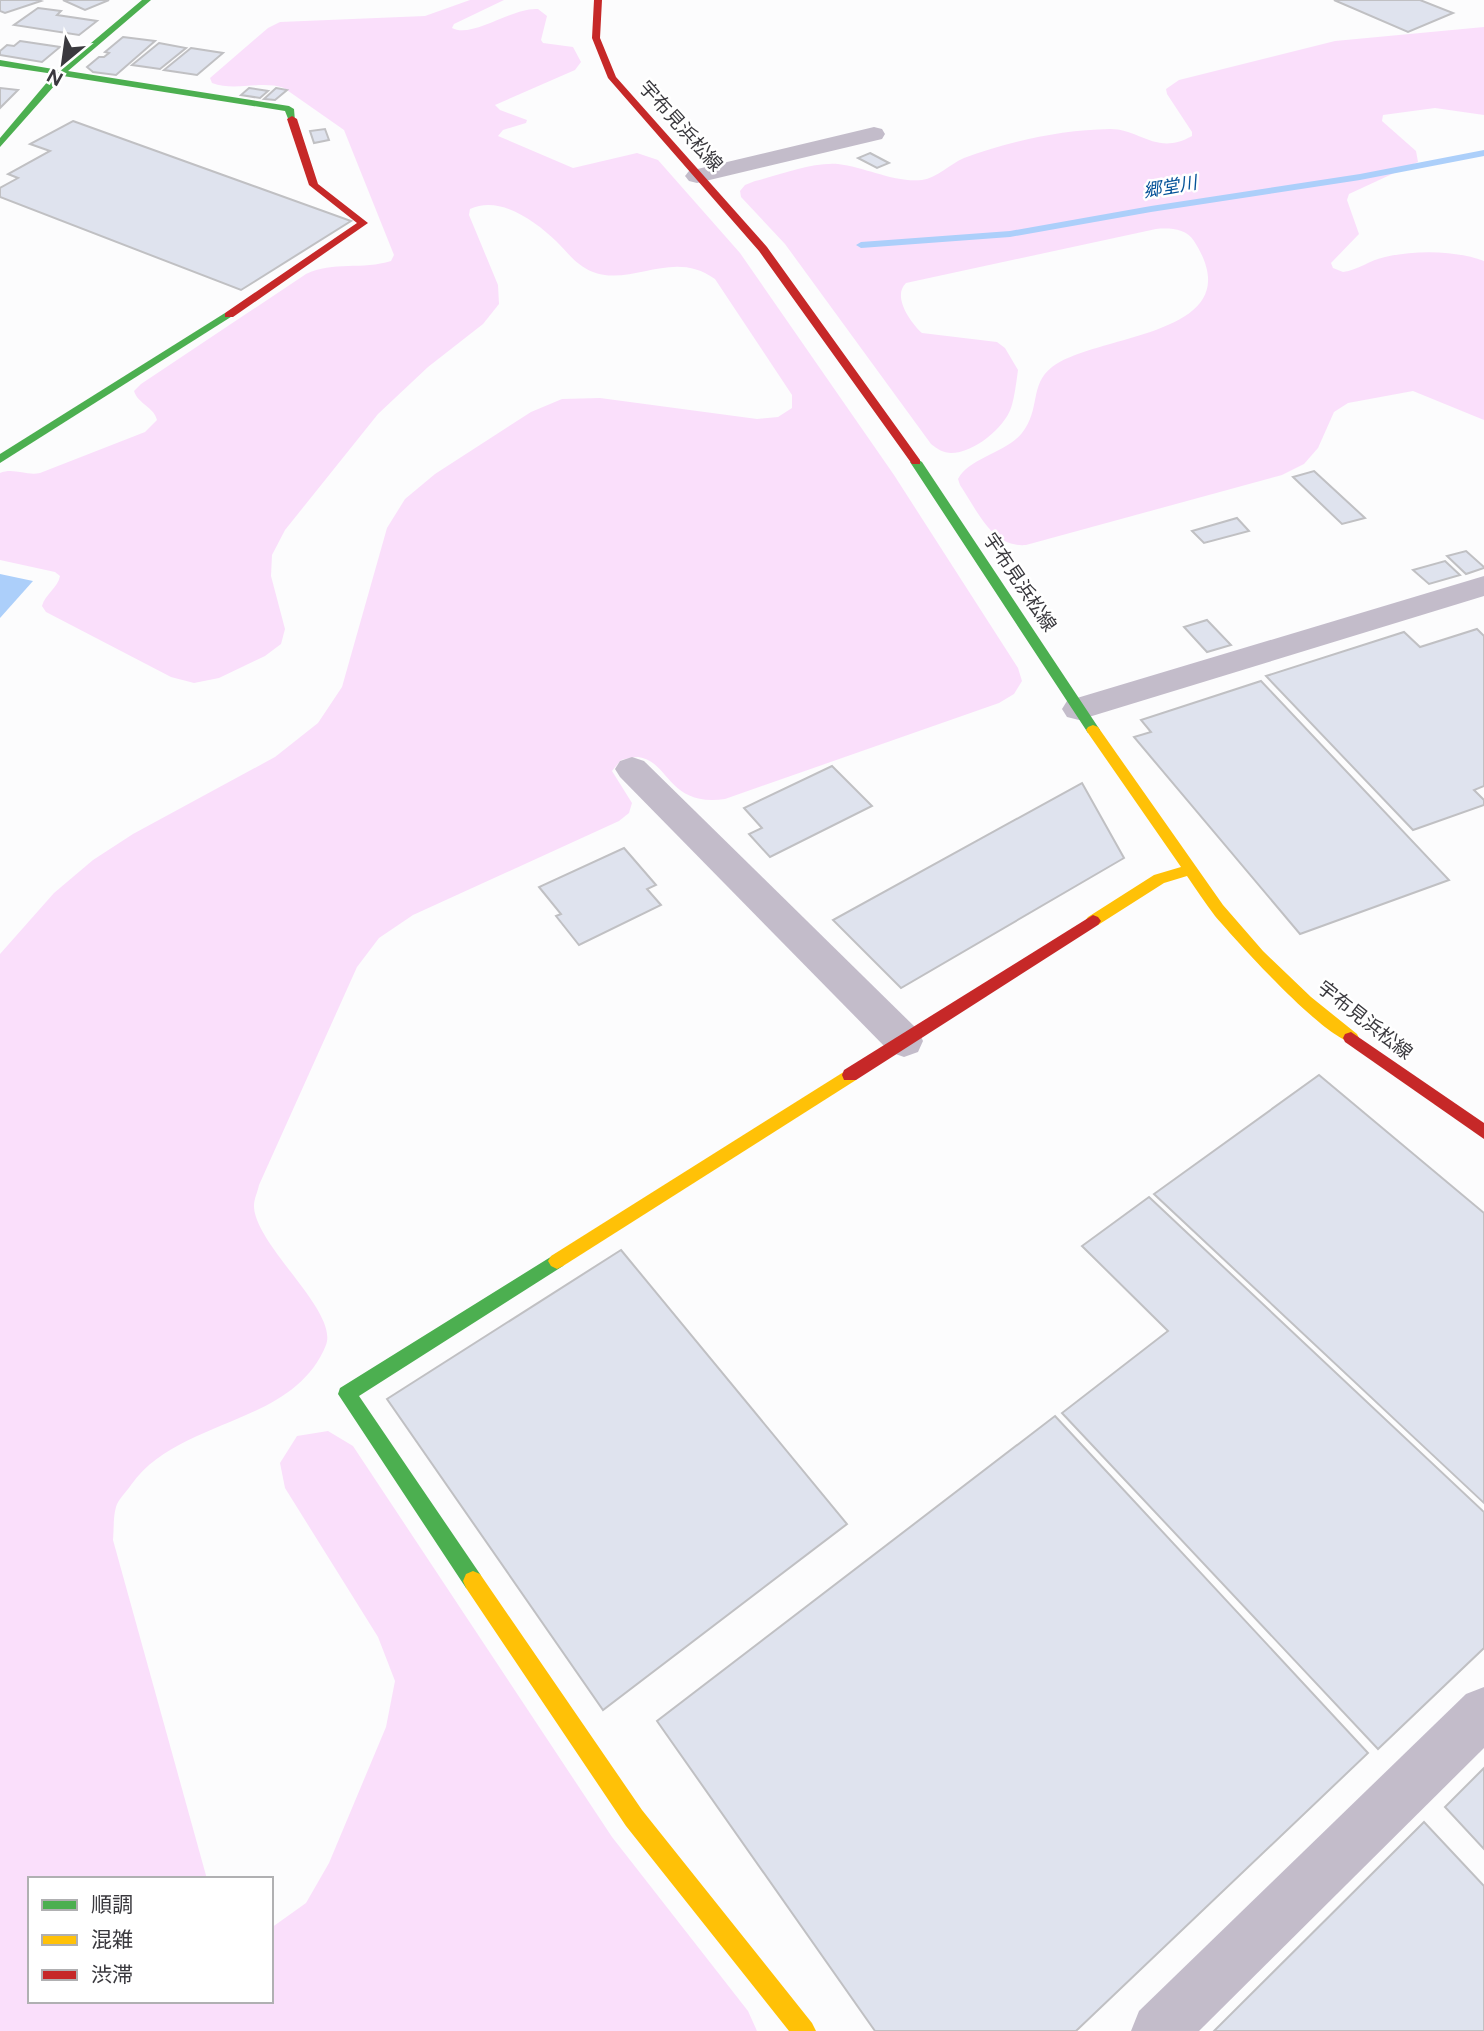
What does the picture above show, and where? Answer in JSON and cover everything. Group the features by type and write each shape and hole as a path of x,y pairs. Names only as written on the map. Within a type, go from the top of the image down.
{"street":[{"path":"0,144 60,73 147,0"},
{"name":"宇布見浜松線","path":"598,0 594,24 596,37 612,78 763,249 921,470 1189,870 1258,955 1305,1001 1359,1045 1484,1132"},
{"path":"0,64 289,109 314,185 363,223 223,319 0,459"},
{"path":"697,176 874,134"},
{"path":"1079,709 1484,586"},
{"path":"632,769 904,1041"},
{"path":"804,2031 634,1818 347,1394 1159,879 1189,870"},
{"path":"1159,2031 1484,1712"}],"shaded area":[{"path":"470,0 504,0 454,24 452,28 470,29 528,10 538,9 547,16 541,40 543,43 573,47 581,62 575,70 495,105 500,110 527,120 526,123 503,130 498,136 573,168 637,153 658,160 740,253 894,475 1018,668 1022,681 1014,694 999,703 725,799 706,800 691,796 680,790 649,760 638,757 621,760 612,771 632,803 629,813 619,821 413,915 379,938 357,967 259,1185 254,1203 257,1221 267,1239 320,1314 327,1331 326,1345 310,1372 288,1392 262,1407 177,1446 152,1463 122,1496 115,1511 113,1540 206,1877 28,1877 28,2003 273,2003 273,1927 306,1903 329,1863 386,1727 395,1681 378,1637 285,1488 280,1463 297,1436 328,1431 353,1446 612,1837 748,2011 757,2031 0,2031 0,954 54,893 93,860 133,834 275,757 318,723 342,687 387,528 405,499 435,474 531,412 562,399 600,398 757,419 778,417 792,408 792,395 715,279 699,270 684,267 623,275 593,272 577,263 548,233 516,212 493,205 470,209 469,215 498,285 499,304 483,324 428,367 378,414 285,530 272,555 271,576 285,629 281,644 265,656 219,678 194,683 171,677 46,612 42,606 60,576 55,572 0,560 0,473 40,473 145,432 157,420 134,391 141,384 306,274 327,268 380,264 391,261 394,255 344,130 284,88 266,85 221,85 212,83 210,78 268,28 280,22 425,16"},
{"path":"1484,27 1484,115 1435,108 1383,115 1382,121 1416,151 1418,162 1349,194 1347,200 1359,234 1331,263 1333,268 1343,272 1385,257 1422,252 1448,253 1484,261 1484,420 1413,391 1348,403 1334,412 1318,448 1304,464 1282,475 1026,545 1014,544 995,534 979,516 958,479 970,466 1007,446 1022,433 1028,424 1040,382 1052,367 1073,356 1163,327 1188,314 1204,296 1208,273 1191,237 1177,230 1156,229 906,283 901,295 904,309 922,333 997,342 1005,348 1018,370 1012,405 1002,423 987,438 969,449 948,453 931,444 785,244 741,197 740,191 745,185 755,181 828,164 901,179 922,180 933,177 964,158 982,152 1073,132 1110,129 1159,143 1180,141 1192,136 1192,132 1166,89 1179,80 1335,41"}],"water":[{"path":"0,574 33,581 0,618"}],"building":[{"path":"0,0 41,1 5,13 0,11"},
{"path":"63,0 109,0 85,10"},
{"path":"1334,0 1420,0 1453,13 1408,32"},
{"path":"38,8 61,11 57,15 97,21 79,35 14,25"},
{"path":"123,37 155,41 116,75 93,72 87,67 109,53 105,52"},
{"path":"20,41 60,47 42,62 0,55 0,51 7,45 14,46"},
{"path":"159,43 186,48 160,69 132,65"},
{"path":"191,48 223,53 197,75 164,70"},
{"path":"0,88 18,90 0,108"},
{"path":"249,88 268,91 260,98 241,95"},
{"path":"276,88 287,90 275,100 264,99"},
{"path":"73,121 351,221 241,290 0,197 0,188 18,178 8,174 50,151 30,144"},
{"path":"325,129 329,140 314,143 310,131"},
{"path":"870,153 889,163 877,168 858,158"},
{"path":"1314,471 1365,518 1342,524 1293,477"},
{"path":"1237,518 1249,531 1204,543 1192,531"},
{"path":"1466,551 1484,568 1466,574 1447,556"},
{"path":"1445,561 1460,575 1429,584 1413,570"},
{"path":"1207,620 1231,645 1207,652 1184,627"},
{"path":"1477,629 1484,636 1484,786 1474,790 1484,800 1484,805 1413,830 1266,676 1404,632 1420,647"},
{"path":"1261,681 1449,880 1300,934 1134,737 1151,732 1141,720"},
{"path":"832,766 872,806 770,857 749,834 762,828 744,808"},
{"path":"1082,783 1124,858 901,988 833,920"},
{"path":"624,848 656,885 647,889 661,905 579,945 556,916 561,914 539,887"},
{"path":"1319,1075 1484,1213 1484,1503 1154,1194"},
{"path":"1149,1197 1484,1512 1484,1648 1378,1749 1062,1413 1168,1331 1082,1246"},
{"path":"621,1250 847,1524 603,1710 387,1399"},
{"path":"1055,1416 1368,1753 1076,2031 875,2031 657,1721"},
{"path":"1484,1768 1484,1849 1445,1807"},
{"path":"1424,1822 1484,1886 1484,2031 1214,2031"}],"waterway":[{"name":"郷堂川","path":"861,245 1010,234 1360,177 1484,153"}],"traffic: fast":[{"path":"0,144 60,73 147,0"},
{"path":"0,63 289,109 292,119"},
{"path":"0,459 229,315"},
{"path":"916,462 1093,730"},
{"path":"473,1581 347,1394 557,1261"}],"traffic: slow":[{"path":"1093,730 1218,909 1258,955 1305,1001 1351,1038"},
{"path":"1093,921 1159,879 1189,870"},
{"path":"557,1261 850,1075"},
{"path":"473,1581 634,1818 804,2031"}],"traffic: jam":[{"path":"598,0 596,38 612,78 763,249 916,462"},
{"path":"229,315 363,223 314,185 292,119"},
{"path":"850,1075 1093,921"},
{"path":"1351,1038 1484,1132"}]}
